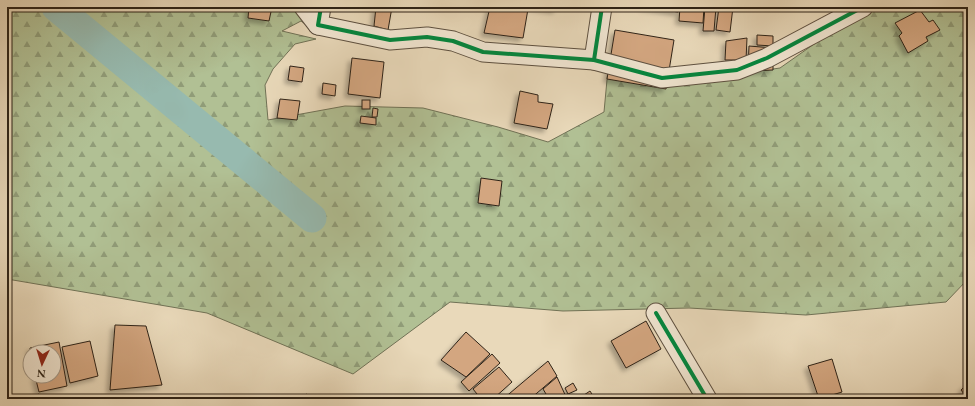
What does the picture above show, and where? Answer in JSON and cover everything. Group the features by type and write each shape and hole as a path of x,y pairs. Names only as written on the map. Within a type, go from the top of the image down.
{"street":[{"path":"304,7 320,16 390,40 427,37 453,41 483,52 594,60 662,78 737,70 768,58 863,7"},
{"path":"594,60 602,7"},
{"path":"656,313 707,399"}],"green space":[{"path":"7,7 325,7 309,27 301,21 282,31 316,39 295,44 273,69 265,85 268,120 345,106 423,108 498,127 548,142 604,112 608,69 704,79 780,68 834,30 872,7 968,7 968,279 946,302 806,315 689,308 563,311 450,302 353,374 207,313 7,279"}],"building":[{"path":"249,7 272,7 269,21 248,18"},
{"path":"376,7 392,7 388,30 374,26"},
{"path":"490,7 517,7 528,9 523,38 484,33"},
{"path":"534,7 557,7 556,10"},
{"path":"643,7 678,7 678,12"},
{"path":"680,7 704,7 703,23 679,21"},
{"path":"705,7 716,7 714,31 703,31"},
{"path":"719,7 733,7 730,32 716,30"},
{"path":"920,10 929,22 933,20 940,30 926,37 928,41 908,53 899,36 902,33 895,23"},
{"path":"615,30 674,40 666,89 607,79"},
{"path":"757,35 773,36 773,46 757,45"},
{"path":"747,38 746,60 725,60 726,41"},
{"path":"749,46 773,48 773,70 748,71"},
{"path":"352,58 384,62 380,98 348,94"},
{"path":"290,66 304,68 302,82 288,80"},
{"path":"323,83 336,85 335,96 322,94"},
{"path":"520,91 538,95 538,102 553,104 547,129 514,123"},
{"path":"280,99 300,101 297,120 277,118"},
{"path":"362,100 370,100 370,109 362,109"},
{"path":"373,108 378,109 377,117 372,117"},
{"path":"361,116 376,118 376,125 360,123"},
{"path":"481,178 502,181 499,206 478,203"},
{"path":"646,321 661,349 626,368 611,341"},
{"path":"115,325 146,326 162,385 110,390"},
{"path":"466,332 490,354 466,377 441,360"},
{"path":"90,341 98,376 70,383 62,347"},
{"path":"59,342 59,344 49,344"},
{"path":"492,354 500,363 469,391 461,382"},
{"path":"62,358 67,386 39,392 37,384 62,384"},
{"path":"832,359 842,392 819,399 808,366"},
{"path":"548,361 557,376 530,399 503,399"},
{"path":"499,367 512,382 493,399 481,399 473,389"},
{"path":"557,377 567,399 549,399 543,389"},
{"path":"573,383 577,390 568,394 565,388"},
{"path":"968,383 968,399 961,390"},
{"path":"590,391 595,399 578,399"},
{"path":"39,394 41,399 23,399"},
{"path":"307,394 309,399 296,399"}],"waterway":[{"path":"56,7 312,218"}],"cycle path":[{"path":"321,7 318,25 390,40 427,37 453,41 483,52 594,60"},
{"path":"602,7 594,60 662,78 737,70 767,58 863,7"},
{"path":"656,313 707,399"}]}
